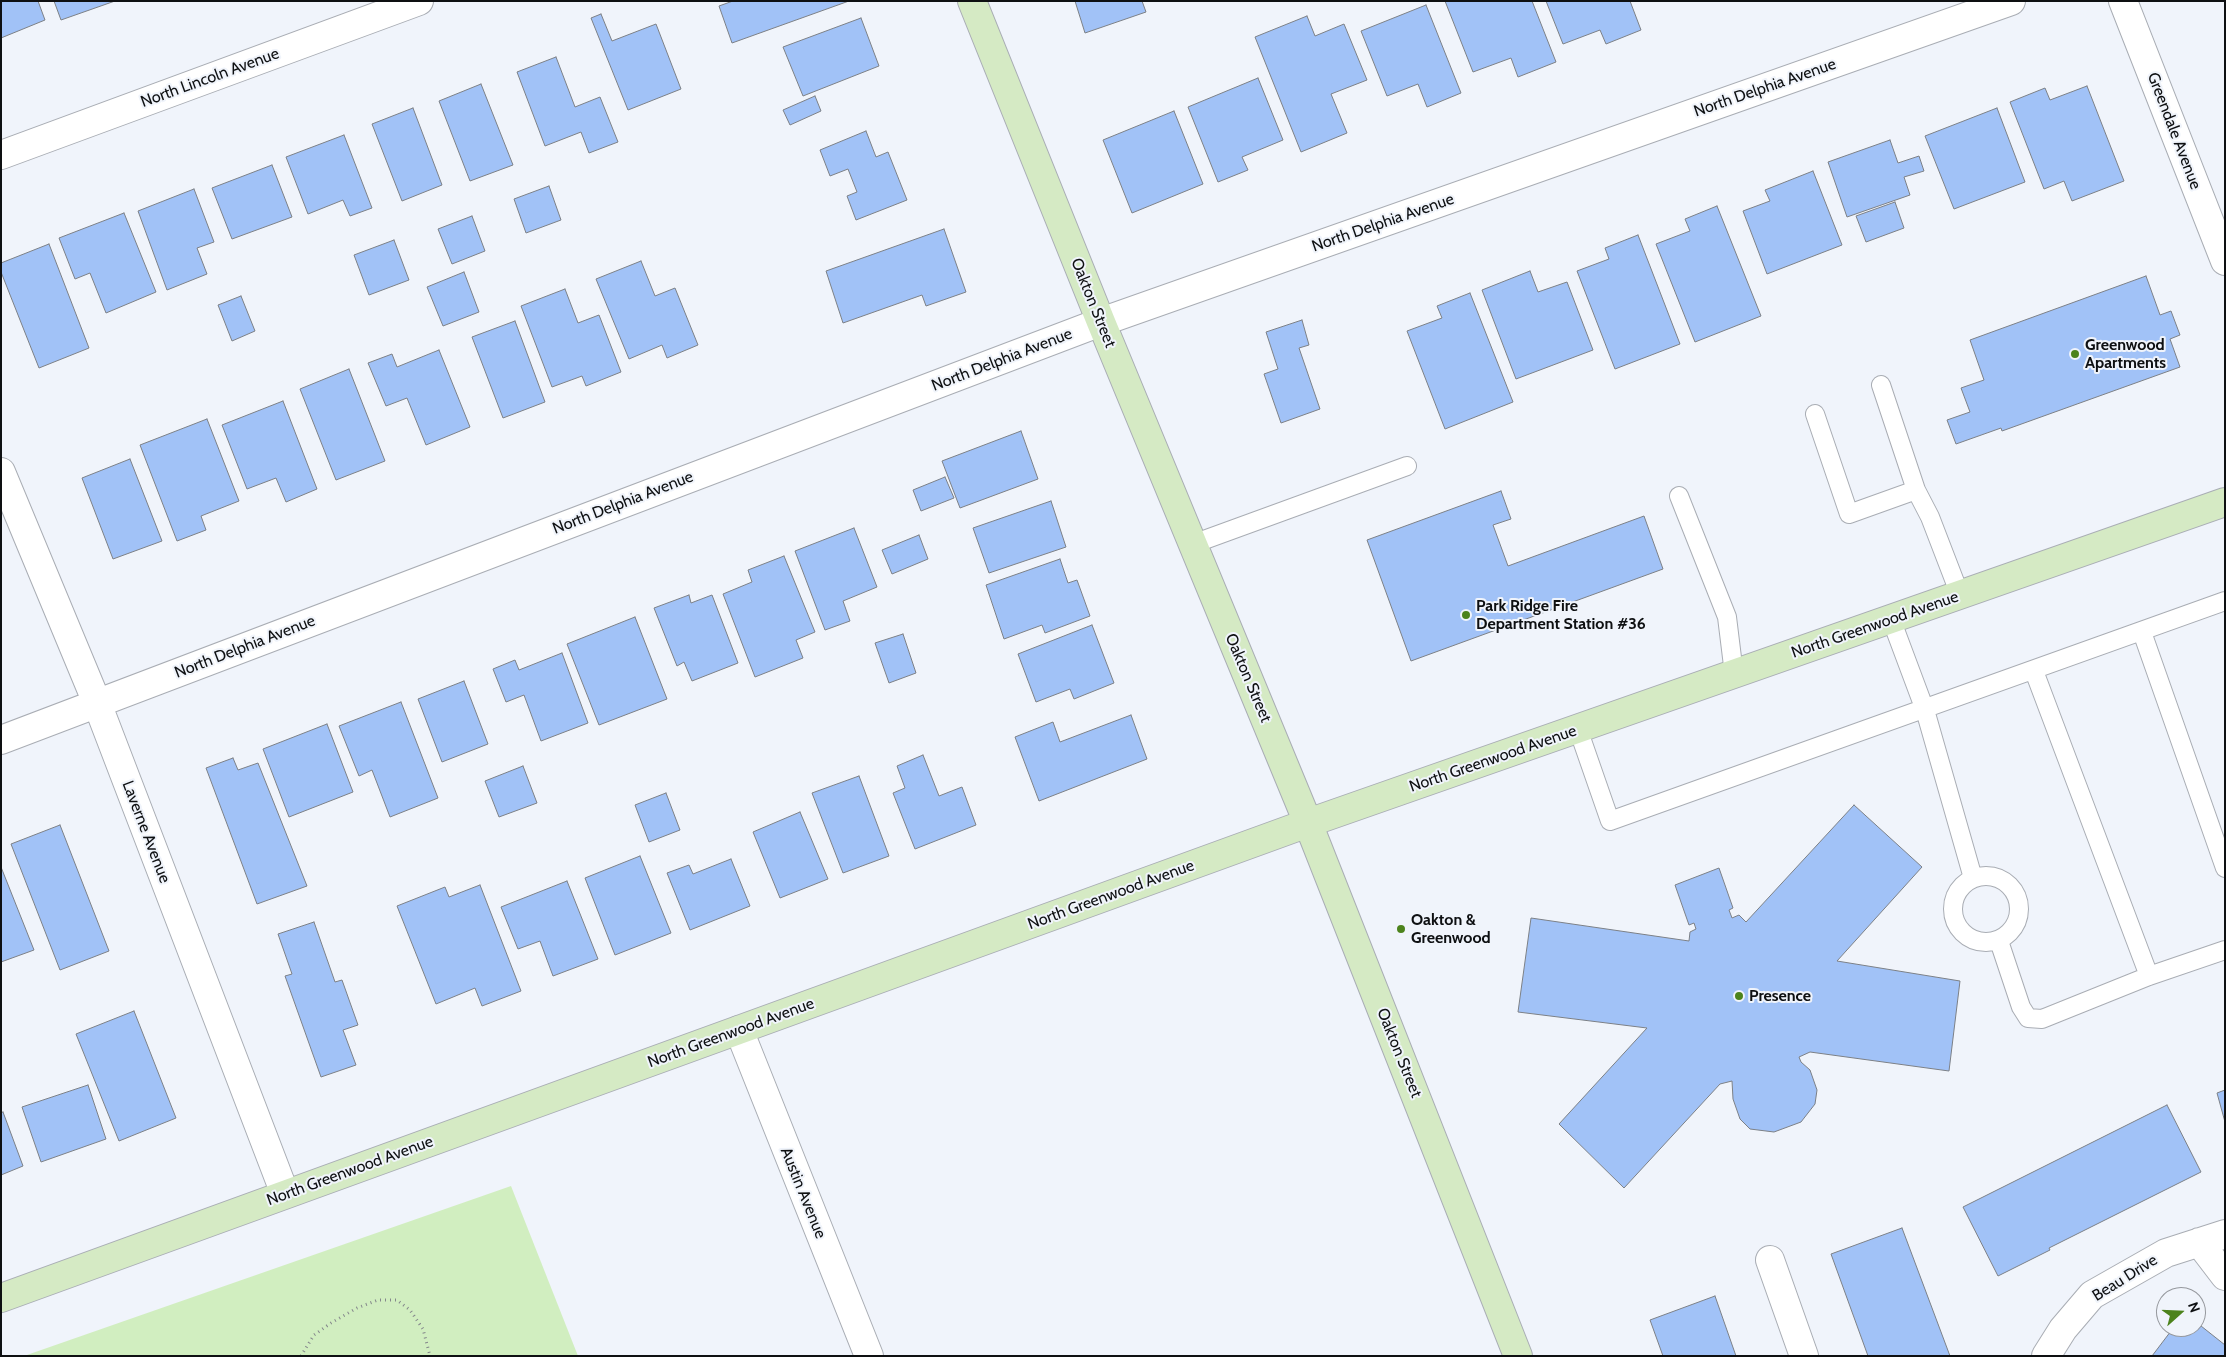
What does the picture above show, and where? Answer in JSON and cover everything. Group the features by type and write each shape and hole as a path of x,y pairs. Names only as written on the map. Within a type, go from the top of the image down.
{"main road":[{"name":"Oakton Street","path":"972,1 1101,322 1308,824 1518,1356"},
{"name":"North Greenwood Avenue","path":"1,1298 1308,824 2225,502"}],"street":[{"name":"North Lincoln Avenue","path":"1,155 419,1"},
{"name":"North Delphia Avenue","path":"1,740 1101,322 2011,1"},
{"name":"Greendale Avenue","path":"2123,1 2225,261"},
{"name":"Laverne Avenue","path":"1,472 96,703 285,1194"},
{"name":"Austin Avenue","path":"739,1030 869,1356"},
{"name":"Beau Drive","path":"2046,1356 2063,1329 2092,1295 2166,1252 2225,1234"},
{"path":"2199,1242 2225,1276"},
{"path":"1770,1260 1804,1356"}],"lane":[{"path":"1881,385 1916,490 1930,517 1960,595"},
{"path":"1815,414 1849,514 1916,490"},
{"path":"1193,544 1407,466"},
{"path":"1679,496 1727,617 1734,674"},
{"path":"1578,728 1610,821 1925,710 2225,601"},
{"path":"1891,619 1925,710 1973,878"},
{"path":"2142,632 2225,868"},
{"path":"2034,671 2149,976"},
{"path":"1985,875 1996,877 2015,891 2019,902 2016,925 1999,941 1989,943 1968,938 1955,922 1953,901 1964,883 1973,878 1985,875"},
{"path":"1999,941 2021,1007 2028,1018 2042,1019 2149,976 2225,950"}],"path":[{"path":"301,1356 314,1335 331,1323 357,1308 378,1300 397,1300 410,1310 422,1329 430,1356"}],"green space":[{"path":"511,1186 578,1356 24,1356"}],"building":[{"path":"1,1 38,1 45,20 1,38"},
{"path":"54,1 115,1 61,20"},
{"path":"733,1 849,1 732,43 719,6"},
{"path":"1075,1 1142,1 1146,12 1085,33"},
{"path":"1445,1 1532,1 1556,62 1518,77 1511,58 1473,72"},
{"path":"1546,1 1630,1 1641,30 1606,44 1600,30 1563,44"},
{"path":"1426,5 1461,93 1427,107 1418,84 1387,96 1361,31"},
{"path":"601,14 612,41 656,24 681,89 628,110 591,18"},
{"path":"1307,16 1315,36 1344,24 1367,80 1331,94 1347,133 1301,152 1255,37"},
{"path":"861,18 879,66 803,96 783,47"},
{"path":"556,57 575,107 600,97 618,142 589,153 581,132 545,146 517,72"},
{"path":"1258,78 1283,140 1242,157 1248,170 1218,182 1188,107"},
{"path":"481,84 513,165 470,181 439,101"},
{"path":"2087,86 2124,181 2072,201 2064,181 2044,189 2010,102 2045,88 2050,100"},
{"path":"815,96 821,111 790,125 783,110"},
{"path":"413,108 442,185 402,201 372,124"},
{"path":"1997,108 2025,182 1954,209 1925,136"},
{"path":"1174,111 1203,184 1132,213 1103,140"},
{"path":"866,131 876,157 888,152 907,200 856,220 847,196 857,192 848,169 830,176 820,150"},
{"path":"344,135 372,208 350,216 343,200 308,214 286,157"},
{"path":"1890,140 1898,163 1919,156 1924,171 1904,177 1910,195 1847,217 1828,162"},
{"path":"272,165 292,217 232,239 212,188"},
{"path":"1813,171 1842,245 1767,274 1743,211 1770,201 1765,190"},
{"path":"549,186 561,220 526,233 514,199"},
{"path":"194,189 214,242 197,248 207,274 167,290 138,211"},
{"path":"1895,202 1904,228 1866,242 1856,216"},
{"path":"1717,206 1761,316 1695,342 1656,244 1690,231 1685,219"},
{"path":"124,213 156,292 106,313 90,273 75,279 59,238"},
{"path":"472,216 485,251 452,264 438,229"},
{"path":"944,229 966,292 926,306 922,295 843,323 826,271"},
{"path":"1638,235 1680,344 1615,369 1577,271 1609,259 1605,248"},
{"path":"394,240 409,280 369,295 354,255"},
{"path":"49,244 89,348 39,368 1,272 1,263"},
{"path":"641,261 655,296 675,288 698,345 667,358 662,345 629,359 596,279"},
{"path":"1530,271 1538,292 1567,282 1593,350 1516,379 1482,290"},
{"path":"464,272 479,312 443,326 427,287"},
{"name":"Greenwood Apartments","path":"2146,276 2160,315 2171,311 2180,335 2170,339 2180,367 2002,431 2001,428 1956,444 1947,420 1970,412 1961,388 1984,380 1970,340"},
{"path":"565,289 578,323 599,315 621,372 586,386 582,376 552,387 521,306"},
{"path":"1470,293 1513,402 1445,429 1407,331 1442,318 1437,306"},
{"path":"241,296 255,331 232,341 218,305"},
{"path":"1302,320 1309,345 1299,348 1320,409 1281,423 1264,374 1278,369 1266,332"},
{"path":"515,321 545,402 503,418 472,337"},
{"path":"439,350 470,427 426,445 407,398 386,406 368,363 392,354 397,367"},
{"path":"349,369 385,461 336,480 300,389"},
{"path":"283,401 317,489 286,502 276,478 247,489 222,425"},
{"path":"207,419 239,501 201,516 206,530 177,541 140,445"},
{"path":"1021,431 1038,479 960,508 942,461"},
{"path":"130,459 162,541 113,559 82,478"},
{"path":"945,477 954,498 921,511 913,490"},
{"name":"Park Ridge Fire Department Station #36","path":"1501,491 1511,519 1493,525 1508,566 1644,516 1663,569 1411,661 1367,540"},
{"path":"1051,501 1066,547 989,573 973,528"},
{"path":"854,528 877,587 843,601 850,621 825,630 795,551"},
{"path":"919,535 928,559 892,574 882,550"},
{"path":"784,556 815,632 796,640 803,658 755,677 723,594 752,582 748,570"},
{"path":"1060,559 1068,583 1077,580 1090,616 1045,633 1042,625 1004,639 986,585"},
{"path":"689,595 691,603 712,595 738,663 692,681 684,662 677,666 654,608"},
{"path":"635,617 667,699 599,725 567,644"},
{"path":"1092,625 1114,683 1074,699 1070,689 1036,702 1018,654"},
{"path":"903,634 916,673 889,683 875,643"},
{"path":"562,653 588,723 541,741 524,695 506,702 493,669 515,660 519,670"},
{"path":"464,681 488,744 442,762 418,699"},
{"path":"401,702 438,798 390,817 372,770 359,776 339,726"},
{"path":"1131,715 1147,759 1039,801 1015,737 1053,722 1060,742"},
{"path":"327,724 353,792 289,817 263,749"},
{"path":"923,755 939,796 962,787 976,825 915,849 893,793 905,788 897,766"},
{"path":"233,758 238,770 258,763 307,886 257,904 206,768"},
{"path":"523,766 537,803 499,817 485,781"},
{"path":"859,776 889,856 843,873 812,793"},
{"path":"666,793 680,830 649,842 635,805"},
{"name":"Presence","path":"1854,805 1922,867 1837,961 1960,981 1949,1071 1810,1052 1799,1057 1801,1062 1810,1070 1817,1090 1815,1104 1801,1122 1774,1132 1750,1129 1740,1119 1733,1099 1732,1081 1720,1084 1624,1188 1559,1124 1647,1028 1518,1012 1531,918 1689,941 1690,932 1696,929 1694,923 1689,925 1675,885 1719,868 1733,908 1729,910 1732,918 1739,915 1746,922"},
{"path":"800,812 828,879 780,898 753,832"},
{"path":"60,825 109,951 60,970 11,844"},
{"path":"640,856 671,933 615,955 585,878"},
{"path":"731,859 750,906 690,930 667,873 689,865 693,874"},
{"path":"1,867 34,950 1,962"},
{"path":"567,881 598,959 553,976 540,941 518,949 501,907"},
{"path":"480,885 521,991 482,1006 475,988 436,1004 397,906 445,887 449,897"},
{"path":"314,922 335,982 342,980 358,1025 343,1030 356,1065 321,1077 285,976 292,974 278,934"},
{"path":"134,1011 176,1118 119,1141 76,1034"},
{"path":"88,1085 106,1139 41,1162 22,1107"},
{"path":"2225,1090 2225,1122 2217,1093"},
{"path":"2167,1105 2201,1172 2049,1248 2050,1250 1998,1276 1963,1207"},
{"path":"3,1112 23,1166 1,1175 1,1113"},
{"path":"1902,1228 1950,1356 1868,1356 1831,1254"},
{"path":"1715,1296 1736,1356 1663,1356 1650,1320"},
{"path":"2206,1330 2225,1345 2225,1356 2152,1356 2166,1337 2206,1337"}],"place":[{"name":"Greenwood Apartments","path":"2075,354"},
{"name":"Park Ridge Fire Department Station #36","path":"1466,615"},
{"name":"Oakton & Greenwood","path":"1401,929"},
{"name":"Presence","path":"1739,996"}]}
